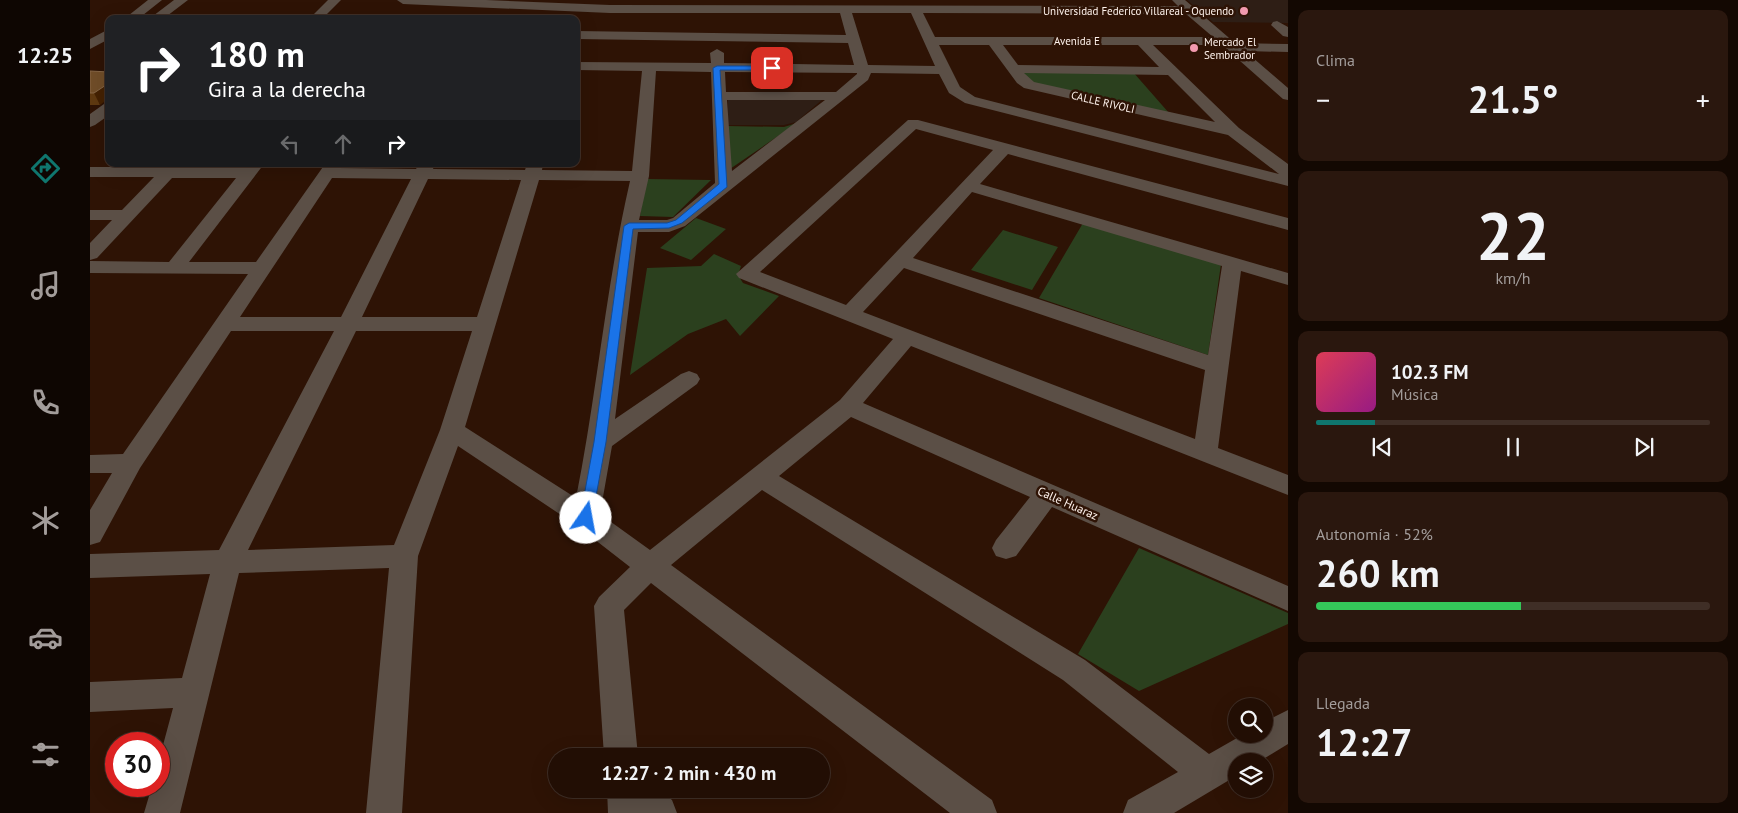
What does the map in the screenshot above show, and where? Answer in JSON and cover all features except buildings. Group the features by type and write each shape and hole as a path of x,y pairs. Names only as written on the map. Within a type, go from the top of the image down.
{"street":[{"path":"135,15 156,0"},
{"path":"161,15 182,0"},
{"path":"318,15 335,0"},
{"path":"403,0 855,5 997,2 1183,5 1288,96"},
{"path":"523,0 716,9 780,4"},
{"path":"434,13 443,1"},
{"path":"556,3 562,15"},
{"path":"855,5 915,9 1183,5"},
{"path":"629,226 669,226 679,222 863,77 863,70 853,39 855,5"},
{"path":"716,9 718,96 724,185"},
{"path":"915,9 954,90 970,100 1288,181"},
{"path":"1277,25 1288,33"},
{"path":"580,35 853,39"},
{"path":"93,53 105,38"},
{"name":"Avenida E","path":"931,41 1141,41 1288,48"},
{"path":"993,41 1022,80 1029,85 1007,110"},
{"path":"1141,41 1232,131 1288,172"},
{"path":"580,66 943,70"},
{"path":"586,518 600,442 629,226 640,176 649,67"},
{"path":"1014,69 1172,71"},
{"name":"CALLE RIVOLI","path":"1029,85 1232,131"},
{"path":"718,96 839,96"},
{"path":"94,129 105,113"},
{"path":"1288,224 912,123 746,274 1288,485"},
{"path":"850,314 1004,148"},
{"path":"90,172 172,168 252,168"},
{"path":"90,254 172,168"},
{"path":"175,267 252,168"},
{"path":"90,534 130,463 330,169 533,170 640,176"},
{"path":"162,813 228,561 349,324 397,221 425,169"},
{"path":"384,813 404,556 452,430 533,170"},
{"path":"969,186 1288,279"},
{"path":"90,215 127,215"},
{"path":"900,260 1217,366"},
{"path":"1205,453 1232,263"},
{"path":"90,267 263,268"},
{"path":"225,324 485,324"},
{"path":"620,748 609,606 650,566 848,406 907,337"},
{"path":"600,442 689,379"},
{"name":"Calle Huaraz","path":"848,406 1288,599"},
{"path":"452,430 586,518 979,813"},
{"path":"90,464 130,463"},
{"path":"761,477 1074,670 1208,774"},
{"path":"554,496 572,496 584,493 588,491 593,482"},
{"path":"1006,548 1046,494"},
{"path":"90,566 404,556"},
{"path":"90,698 194,692"},
{"path":"1141,813 1288,726"},
{"path":"625,798 626,813"},
{"path":"642,798 659,813"}],"shaded area":[{"name":"Universidad Federico Villareal - Oquendo","path":"1187,0 1288,0 1288,23 1213,22"},
{"path":"728,99 823,99 796,122 784,125 727,125"}],"green space":[{"path":"1022,71 1133,72 1169,113 1038,85 1027,79"},
{"path":"797,123 727,171 727,126 784,127"},
{"path":"646,179 711,180 673,217 640,216"},
{"path":"696,218 726,229 691,260 660,248"},
{"path":"1083,223 1221,264 1208,355 1039,298"},
{"path":"1003,230 1058,247 1032,290 971,270"},
{"path":"714,254 741,266 738,275 743,283 779,296 740,336 726,319 688,334 630,375 647,268 701,266"},
{"path":"1139,548 1288,613 1288,624 1139,691 1078,654"}],"place":[{"name":"Universidad Federico Villareal - Oquendo","path":"1244,11"},
{"name":"Mercado El Sembrador","path":"1194,48"}],"route":[{"path":"586,518 600,442 629,226 669,226 679,222 724,185 717,68 772,68"}]}
